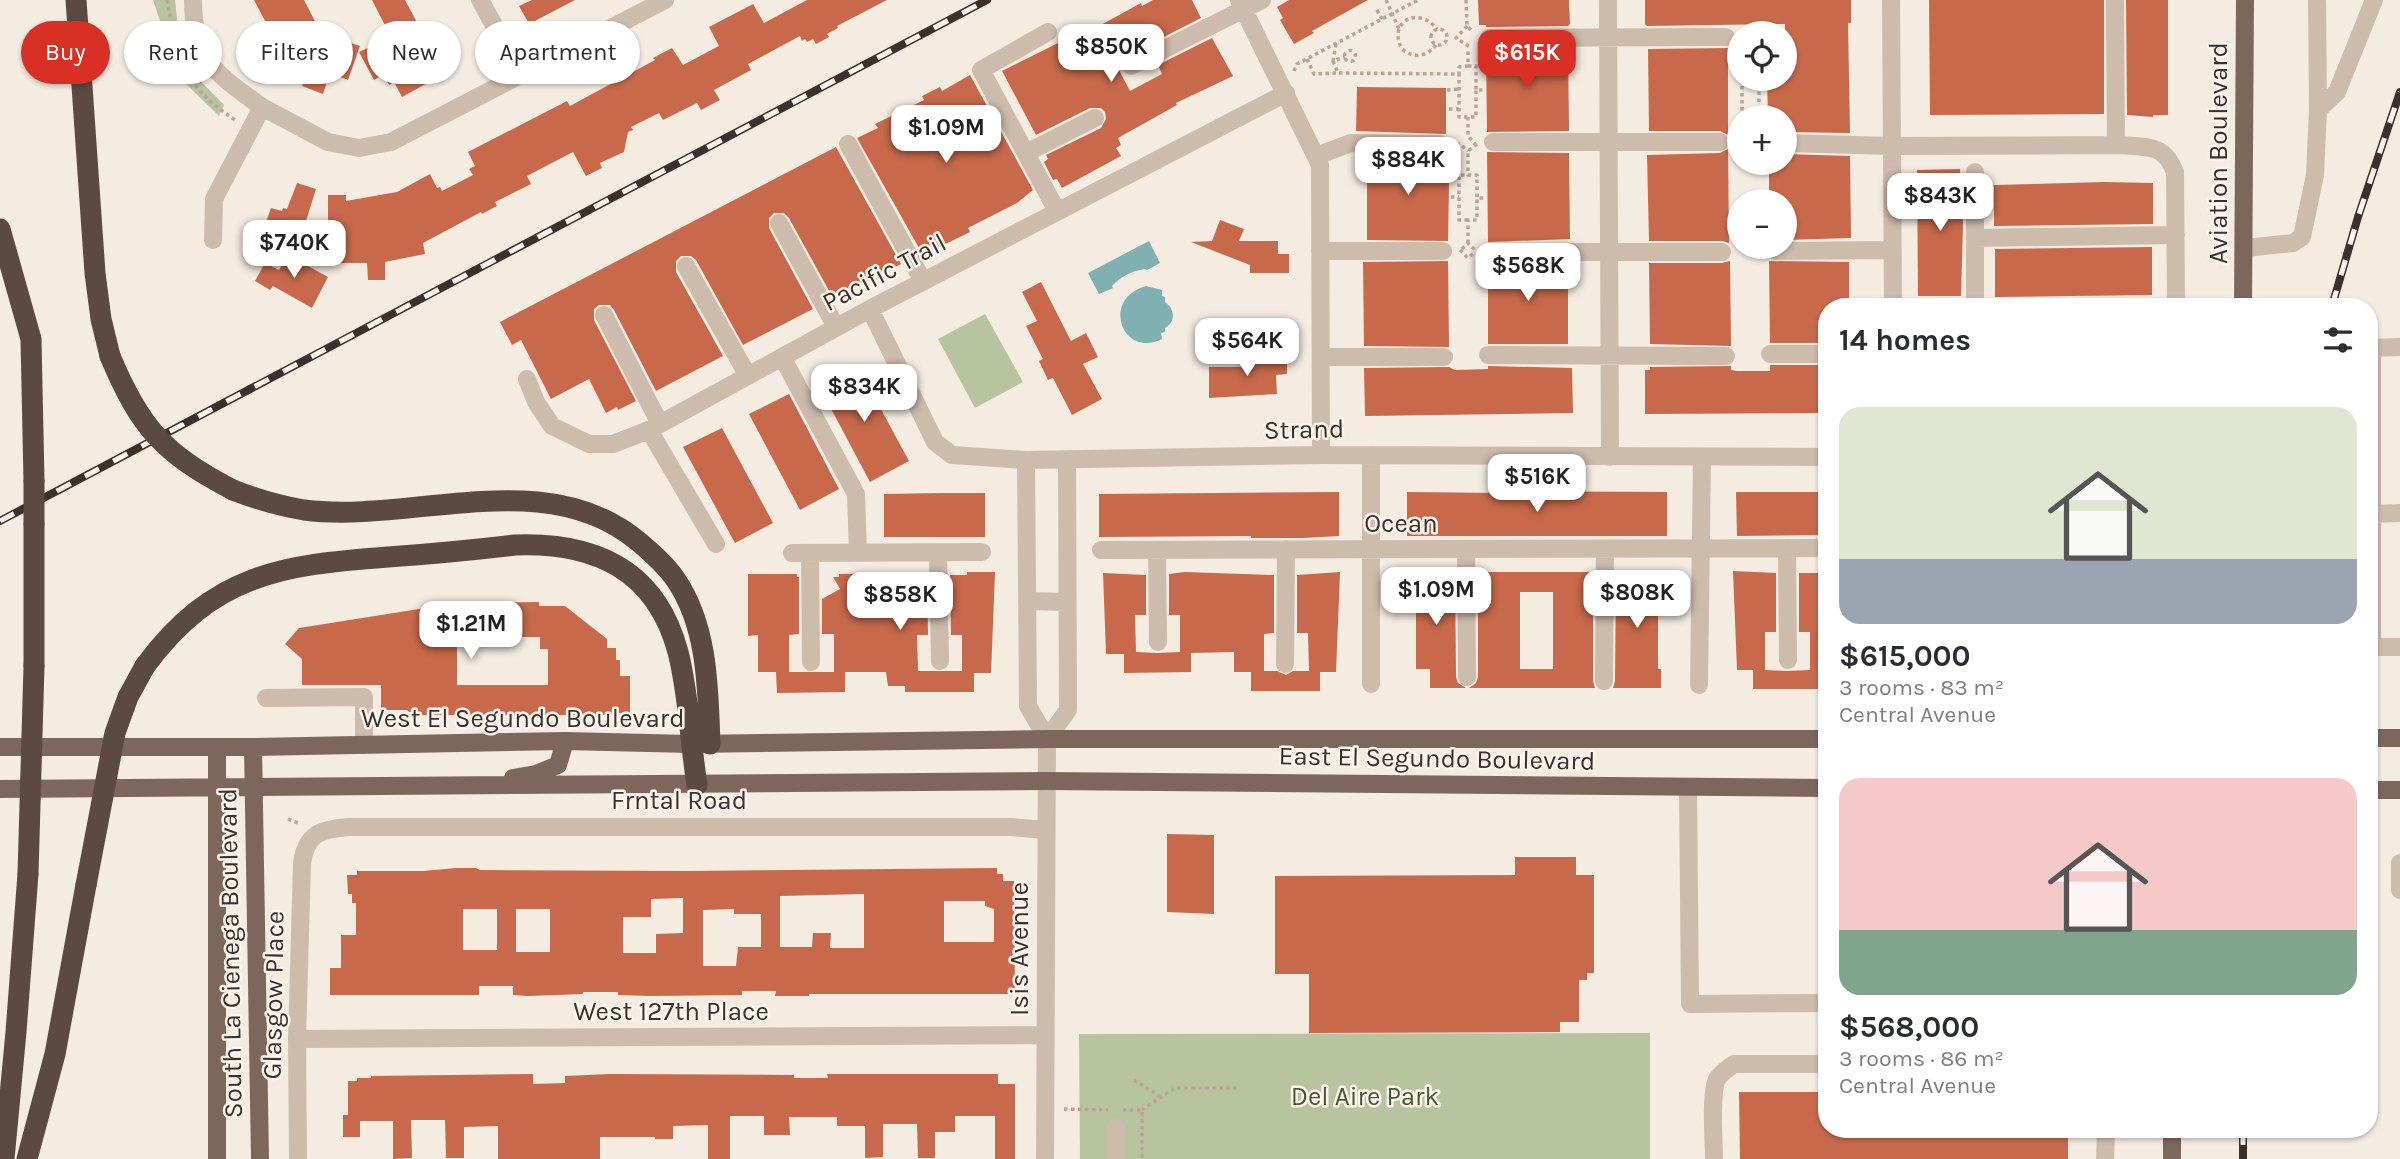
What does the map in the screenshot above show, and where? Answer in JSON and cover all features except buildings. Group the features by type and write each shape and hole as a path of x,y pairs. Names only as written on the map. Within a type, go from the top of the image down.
{"highway":[{"path":"76,0 95,274 101,318 110,356 126,395 142,421 171,451 196,471 233,490 278,505 306,510 343,511 517,501 548,502 580,509 608,520 655,556 677,580 691,610 705,659 697,785"},
{"path":"0,229 31,339 34,481 34,666 27,874 4,1159"},
{"path":"27,1159 55,1054 115,733 128,697 145,666 164,640 193,613 218,597 248,581 279,570 316,563 542,544 595,554 638,578 665,618 678,654 700,744"}],"main road":[{"name":"Aviation Boulevard","path":"2243,298 2245,0"},
{"path":"2378,738 2400,738"},
{"name":"East El Segundo Boulevard","path":"1047,740 1818,739"},
{"name":"West El Segundo Boulevard","path":"0,747 253,747 565,741 700,744 1047,740"},
{"path":"461,786 536,774 558,765 565,741"},
{"name":"South La Cienega Boulevard","path":"217,1159 218,747"},
{"name":"South La Cienega Boulevard","path":"253,747 260,1159"},
{"name":"East El Segundo Boulevard","path":"1047,781 1818,788"},
{"path":"0,789 1047,781"},
{"path":"2378,790 2400,790"},
{"path":"2172,1138 2172,1159"}],"street":[{"path":"193,0 199,42 207,62 262,107 328,142 359,148 391,142 502,84"},
{"path":"480,0 492,21"},
{"path":"624,21 665,0"},
{"path":"1131,66 1241,5 1262,0"},
{"path":"1608,0 1610,457"},
{"path":"1891,0 1893,298"},
{"path":"2115,0 2116,145"},
{"path":"2245,248 2293,243 2302,237 2315,175 2318,110 2317,0"},
{"path":"2318,110 2336,92 2374,0"},
{"path":"1241,5 1320,165 1321,455"},
{"path":"1048,32 981,70 1057,211"},
{"path":"1484,37 1726,37"},
{"name":"Pacific Trail","path":"527,379 536,402 552,426 589,444 613,444 655,427 870,309 1286,93"},
{"path":"212,240 214,198 262,107"},
{"path":"1026,153 1095,118"},
{"path":"1484,143 1720,142"},
{"path":"1316,156 1351,143 1440,144"},
{"path":"848,144 923,281"},
{"path":"1797,144 2116,145 2155,148 2169,157 2175,172 2176,298"},
{"path":"1975,172 1975,298"},
{"path":"779,223 836,327"},
{"path":"1975,238 2176,235"},
{"path":"1320,251 1452,250"},
{"path":"1797,251 1892,250"},
{"path":"1494,252 1722,252"},
{"path":"687,265 748,376"},
{"name":"Strand","path":"870,309 935,442 952,455 1026,460 1321,455 1818,457"},
{"path":"604,315 655,427 716,544"},
{"path":"2378,348 2400,347"},
{"path":"1770,354 1818,354"},
{"path":"1488,355 1726,356"},
{"path":"782,357 856,494 858,553"},
{"path":"1321,357 1444,357"},
{"path":"1371,455 1371,684"},
{"path":"1699,685 1702,457"},
{"name":"Isis Avenue","path":"1026,460 1028,706 1047,740 1045,1159"},
{"path":"1047,740 1068,710 1067,460"},
{"path":"2378,513 2400,513"},
{"path":"1787,548 1788,660"},
{"name":"Ocean","path":"1101,550 1818,548"},
{"path":"1285,664 1286,549"},
{"path":"1466,549 1467,677"},
{"path":"1604,681 1605,549"},
{"path":"1157,550 1158,642"},
{"path":"938,552 940,661"},
{"path":"811,662 801,553 982,552"},
{"path":"1027,601 1067,601"},
{"path":"2378,647 2400,647"},
{"path":"266,698 364,697 364,745"},
{"path":"1688,787 1690,1004 1818,1003"},
{"name":"Frntal Road","path":"314,835 332,828 349,827 1011,827 1045,830"},
{"name":"Glasgow Place","path":"298,1159 297,1039 302,863 304,847 314,835"},
{"path":"2400,863 2400,890"},
{"name":"West 127th Place","path":"297,1039 1045,1035"},
{"path":"1714,1159 1714,1092 1717,1079 1725,1070 1734,1064 1818,1064"},
{"path":"1116,1128 1116,1159"},
{"path":"2105,1159 2106,1138"}],"path":[{"path":"1386,0 1399,29 1398,42 1402,49 1413,55 1426,54 1436,45 1443,44 1447,38"},
{"path":"1286,93 1297,64 1418,0"},
{"path":"1456,38 1467,26 1466,0"},
{"path":"1377,10 1382,19"},
{"path":"1399,29 1408,19 1420,17 1444,31 1447,38"},
{"path":"1467,26 1484,37 1468,48"},
{"path":"1436,45 1431,37 1432,32 1437,29"},
{"path":"1447,38 1456,38 1468,48"},
{"path":"1336,43 1333,61 1338,73"},
{"path":"1468,48 1468,66"},
{"path":"1333,61 1345,57"},
{"path":"1307,59 1314,74 1459,73"},
{"path":"1459,66 1476,66 1476,117 1459,117 1459,73 1459,66"},
{"path":"1447,90 1459,89"},
{"path":"1476,90 1483,90"},
{"path":"1742,91 1742,113 1759,114 1759,91"},
{"path":"1449,109 1459,109"},
{"path":"1461,144 1468,136 1468,117"},
{"path":"1468,136 1484,143"},
{"path":"1468,175 1468,151 1484,143"},
{"path":"1459,175 1477,175 1477,220 1459,220 1459,197 1459,175"},
{"path":"1451,197 1459,197"},
{"path":"1477,198 1485,198"},
{"path":"1468,220 1468,243 1476,251 1494,252"},
{"path":"1452,250 1468,243"},
{"path":"1452,250 1468,258 1476,251"},
{"path":"288,819 298,823"},
{"path":"1134,1080 1161,1097"},
{"path":"1045,1109 1142,1110 1175,1088 1237,1088"},
{"path":"1142,1110 1142,1159"}],"green space":[{"path":"153,0 175,0 177,21 160,21"},
{"path":"186,84 204,84 224,105 219,116"},
{"path":"985,314 1023,382 975,408 938,339"},
{"name":"Del Aire Park","path":"1650,1033 1650,1159 1080,1159 1079,1034"}],"water":[{"path":"1149,241 1160,263 1147,270 1127,274 1115,282 1113,288 1099,294 1088,273"},
{"path":"1146,286 1162,290 1162,296 1173,315 1165,332 1161,333 1162,339 1148,343 1137,341 1128,335 1120,314 1123,303 1132,293"}],"railway":[{"path":"0,521 987,0"},
{"path":"2334,298 2400,92"},
{"path":"2243,1138 2243,1159"}]}
